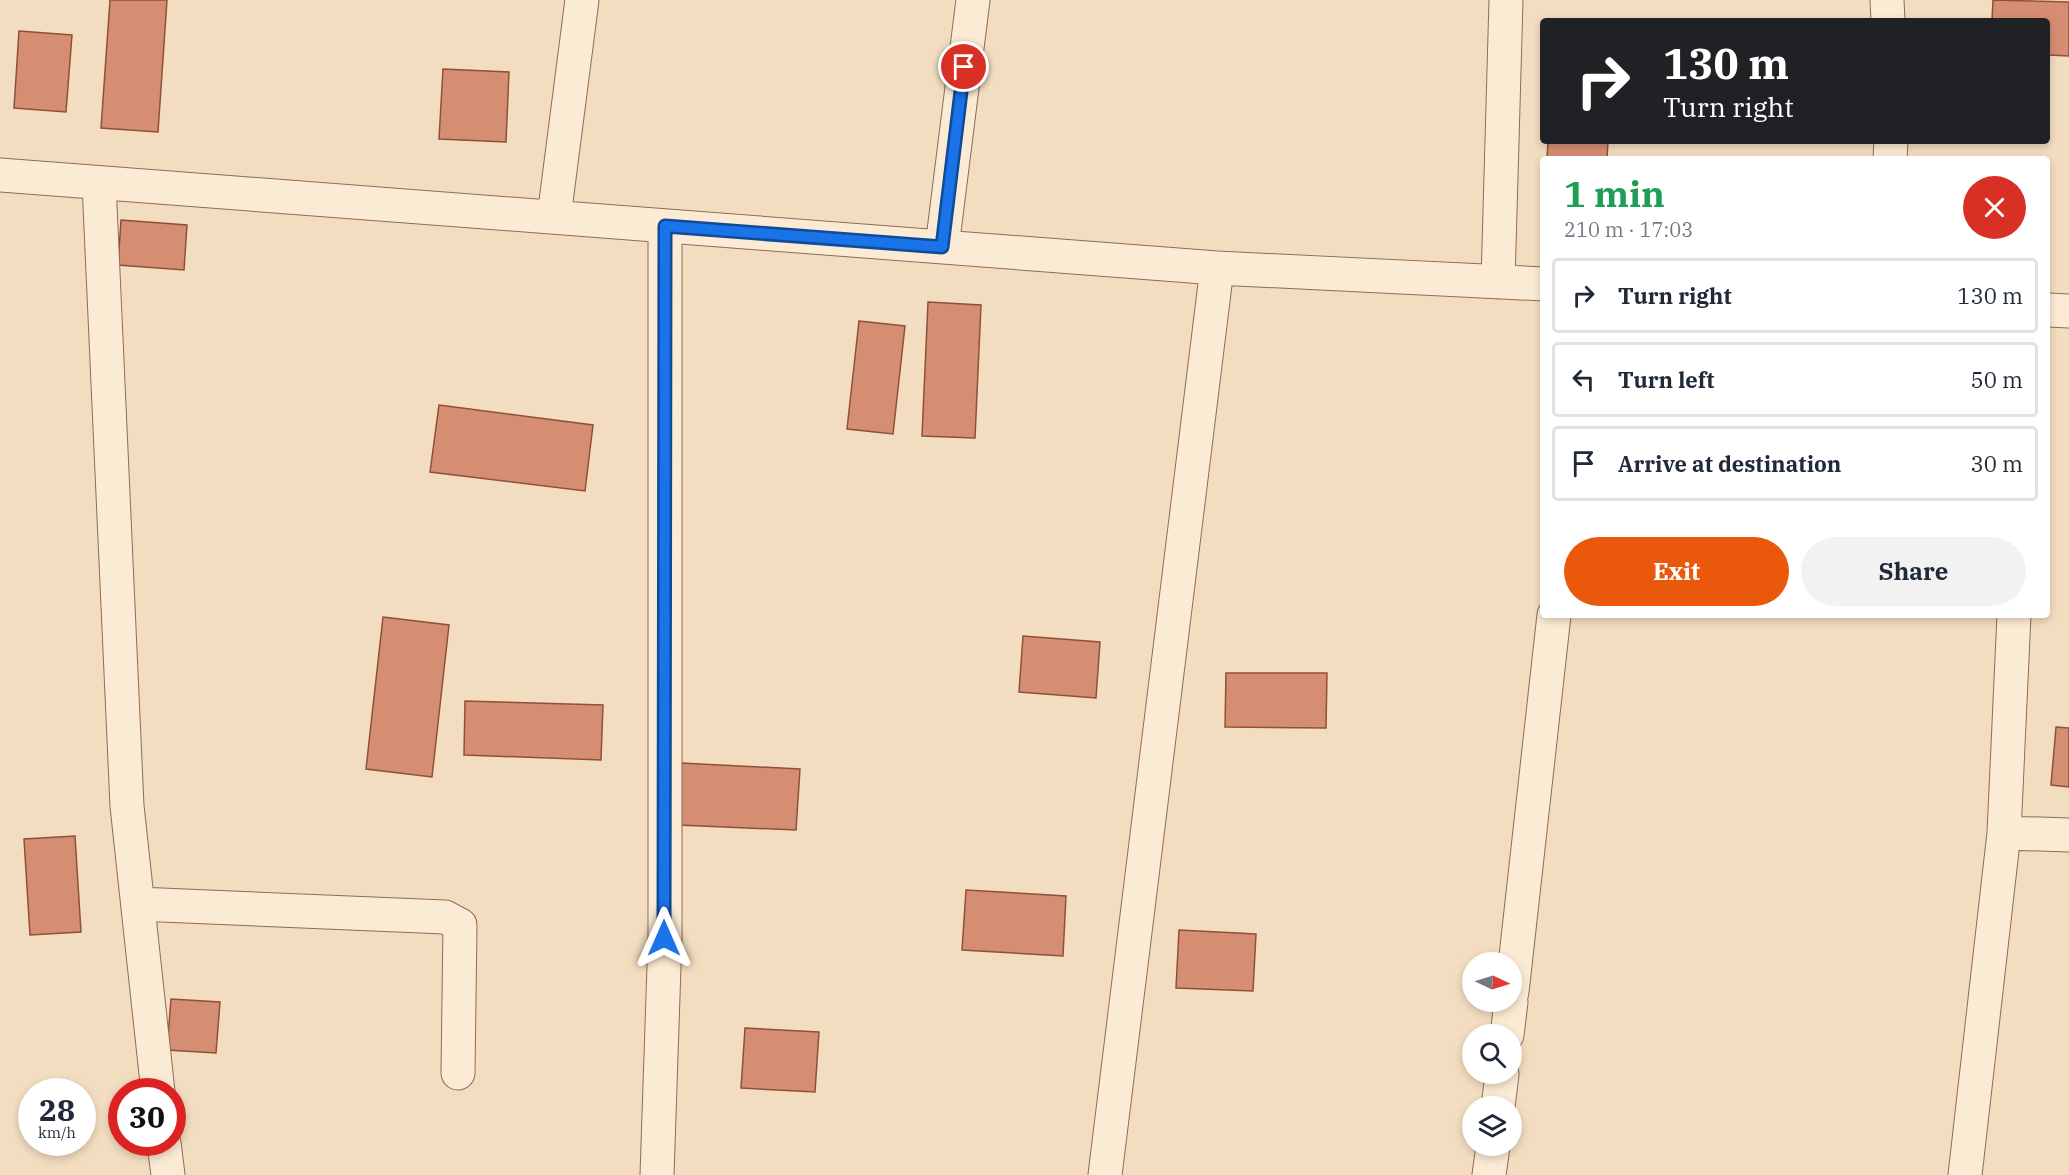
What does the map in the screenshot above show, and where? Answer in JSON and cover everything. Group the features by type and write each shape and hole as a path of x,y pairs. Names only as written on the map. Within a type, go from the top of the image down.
{"street":[{"path":"554,217 582,0"},
{"path":"942,247 973,0"},
{"path":"1498,282 1506,0"},
{"path":"1887,0 1888,18"},
{"path":"0,175 1217,268 1540,285"},
{"path":"99,183 127,806 157,1078"},
{"path":"657,1175 664,938 665,226"},
{"path":"1105,1175 1217,268"},
{"path":"2050,310 2069,311"},
{"path":"1516,952 1554,618"},
{"path":"1965,1175 2004,833 2014,618"},
{"path":"2004,833 2069,835"},
{"path":"138,904 445,917 460,925 458,1073"},
{"path":"166,1156 168,1175"},
{"path":"1489,1175 1491,1156"}],"building":[{"path":"110,0 167,0 158,132 101,128"},
{"path":"1993,0 2069,2 2069,56 2050,55 2050,18 1992,18"},
{"path":"19,31 72,35 66,112 14,108"},
{"path":"443,69 509,72 506,142 439,139"},
{"path":"1548,144 1608,144 1607,156 1547,156"},
{"path":"121,220 187,225 184,270 118,265"},
{"path":"928,302 981,305 975,438 922,436"},
{"path":"859,321 905,326 893,434 847,429"},
{"path":"439,405 593,425 585,491 430,472"},
{"path":"383,617 449,625 432,777 366,769"},
{"path":"1023,636 1100,642 1096,698 1019,692"},
{"path":"1226,673 1327,673 1326,728 1225,727"},
{"path":"465,701 603,705 601,760 464,755"},
{"path":"2056,727 2069,728 2069,787 2051,785"},
{"path":"681,763 800,769 796,830 678,825"},
{"path":"75,836 81,932 30,935 24,839"},
{"path":"966,890 1066,896 1063,956 962,950"},
{"path":"1179,930 1256,934 1253,991 1176,988"},
{"path":"171,999 220,1002 216,1053 167,1050"},
{"path":"745,1028 819,1032 815,1092 741,1088"}],"route":[{"path":"664,938 665,226 942,247 964,67"}]}
